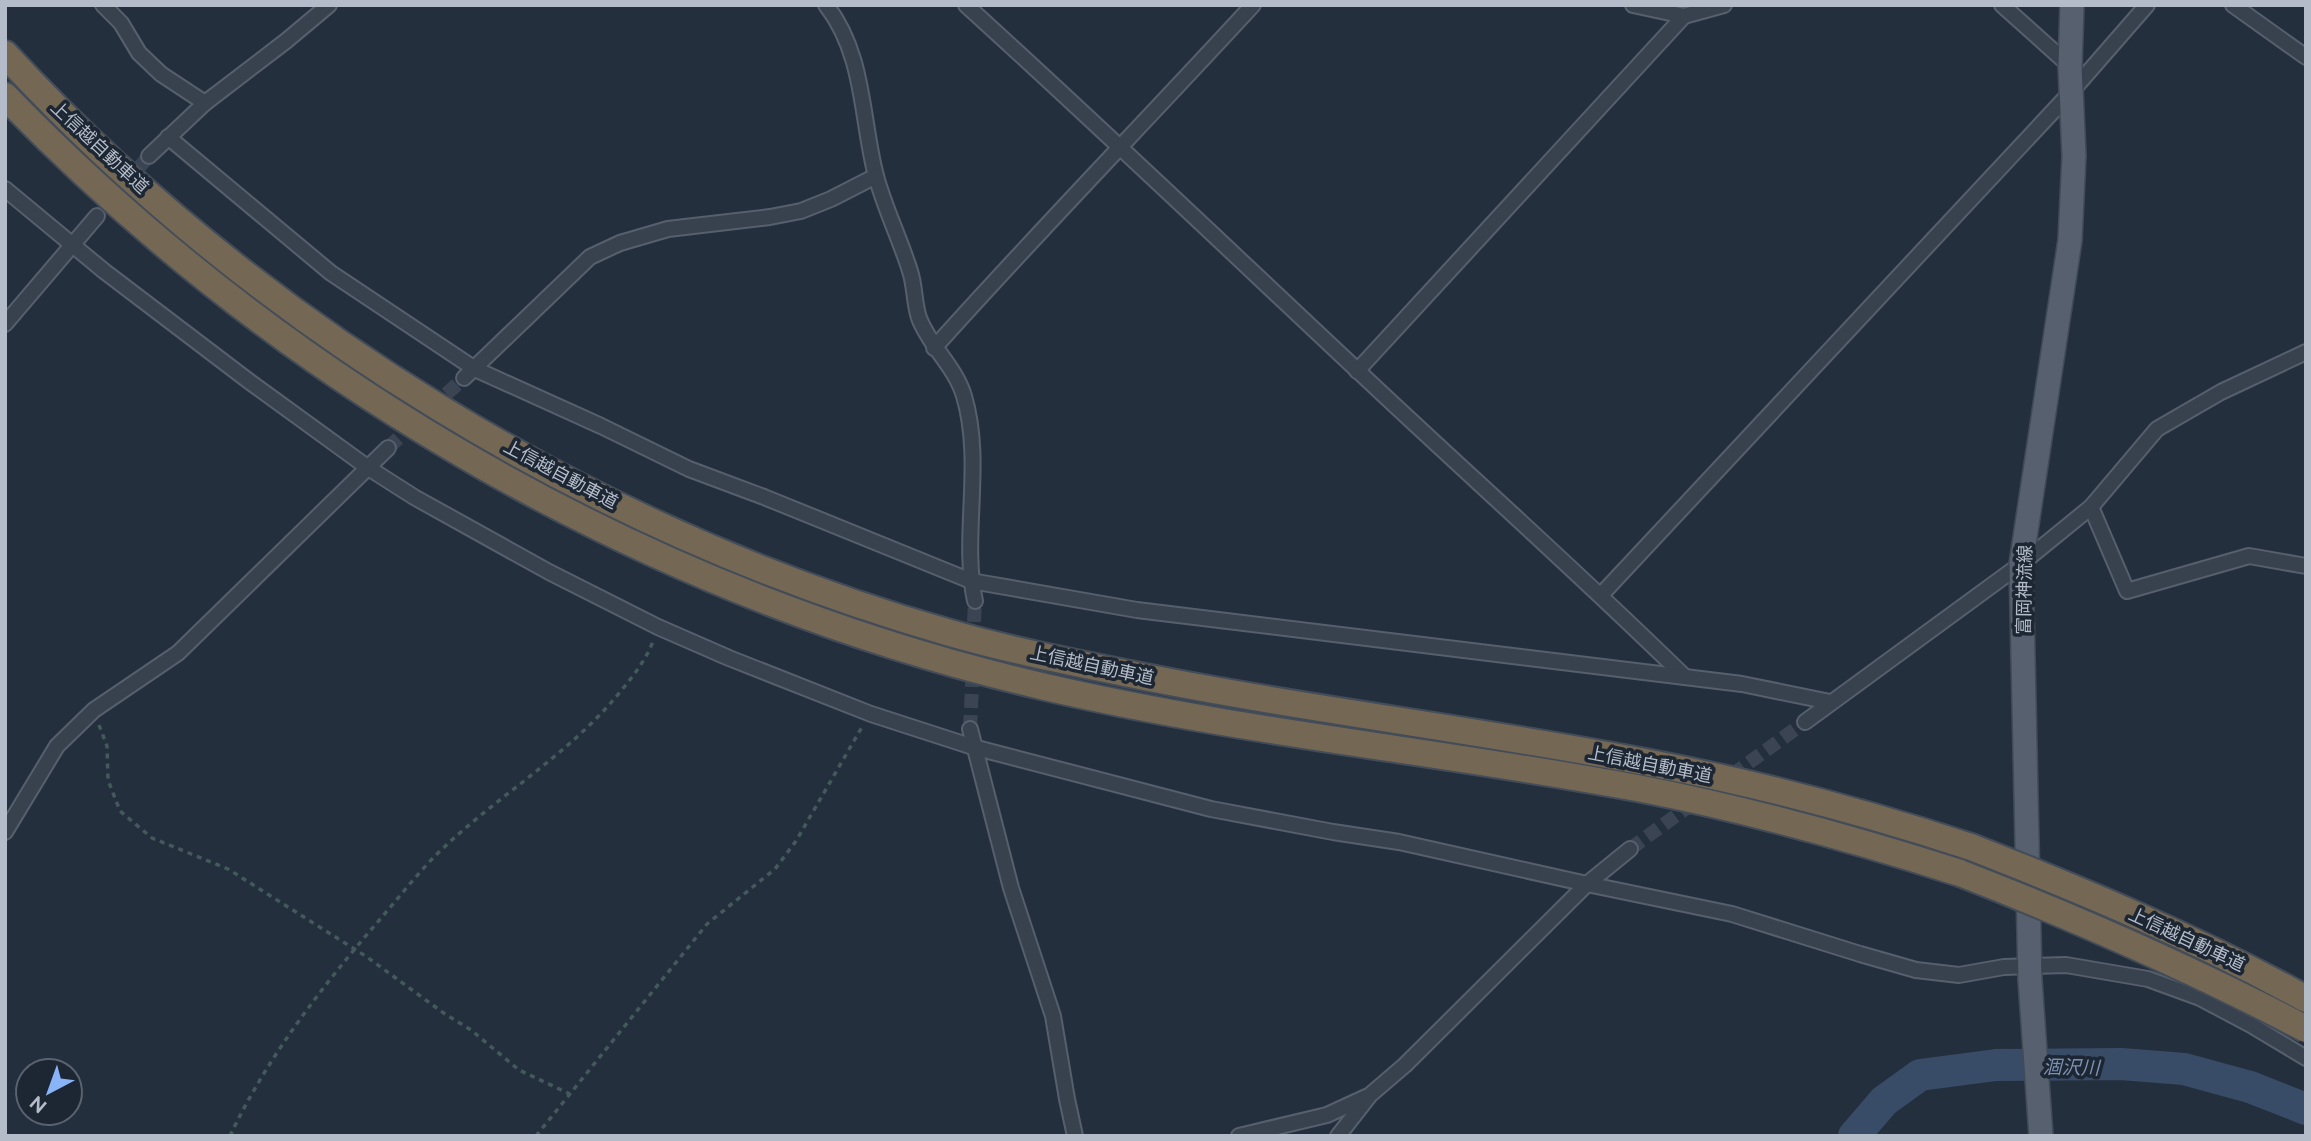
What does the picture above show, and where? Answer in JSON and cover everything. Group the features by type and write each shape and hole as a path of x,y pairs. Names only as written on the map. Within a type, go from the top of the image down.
{"highway":[{"name":"上信越自動車道","path":"5,54 86,137 145,191 264,288 334,338 466,423 544,467 623,507 770,571 864,606 952,634 1025,651 1200,687 1643,761 1808,797 1971,847 2088,894 2185,937 2306,999"},
{"name":"上信越自動車道","path":"5,96 69,160 185,262 251,314 388,410 460,453 606,531 780,606 863,636 1040,686 1226,722 1639,788 1804,826 1960,873 2038,904 2182,966 2306,1029"}],"main road":[{"name":"富岡神流線","path":"2041,1134 2030,974 2021,564 2070,240 2074,156 2070,66 2072,5"}],"street":[{"path":"103,5 121,23 139,53 161,74 205,103"},
{"path":"149,156 205,103 329,5"},
{"path":"826,5 846,41 858,75 876,176 911,273 919,317 934,348 951,368 964,396 974,463 971,580 975,601"},
{"path":"966,5 1122,147 1357,371 1601,595 1685,677"},
{"path":"934,348 1036,234 1122,147 1253,5"},
{"path":"1633,5 1684,16 1724,5"},
{"path":"2002,5 2070,66"},
{"path":"1601,595 2072,91 2147,5"},
{"path":"2233,5 2306,57"},
{"path":"1357,371 1684,16"},
{"path":"168,137 331,273 469,374 601,426 689,469 971,580 1137,610 1742,684 1830,702"},
{"path":"469,374 590,257 620,243 668,229 801,211 876,176"},
{"path":"5,189 71,244 250,382 414,498 658,627 872,714 973,747 1211,809 1399,842 1732,914 1916,970 1959,975 2004,967 2030,974 2066,965 2148,979 2200,998 2306,1058"},
{"path":"5,324 97,216"},
{"path":"1805,722 2021,564 2091,507 2157,429 2221,392 2306,352"},
{"path":"5,832 57,746 94,710 178,653 388,448"},
{"path":"2091,507 2127,591 2249,556 2306,566"},
{"path":"970,729 1011,888 1054,1016 1075,1136"},
{"path":"1338,1136 1370,1095 1405,1065 1587,884 1630,849"},
{"path":"1239,1136 1327,1115 1370,1095"}],"path":[{"path":"230,1136 247,1100 277,1053 354,950 436,854 499,800 548,764 602,715 648,657 658,627"},
{"path":"94,710 107,746 108,780 120,811 152,838 228,869 471,1030 519,1070 570,1094"},
{"path":"536,1136 707,924 775,869 796,841 864,723 872,714"}],"waterway":[{"name":"涸沢川","path":"1854,1136 1884,1101 1920,1075 1996,1065 2121,1064 2184,1069 2250,1087 2306,1109"}],"tunnel":[{"path":"109,202 149,156"},
{"path":"431,408 464,378"},
{"path":"388,448 416,422"},
{"path":"973,643 975,601"},
{"path":"970,729 973,664"},
{"path":"1630,849 1805,722"}]}
